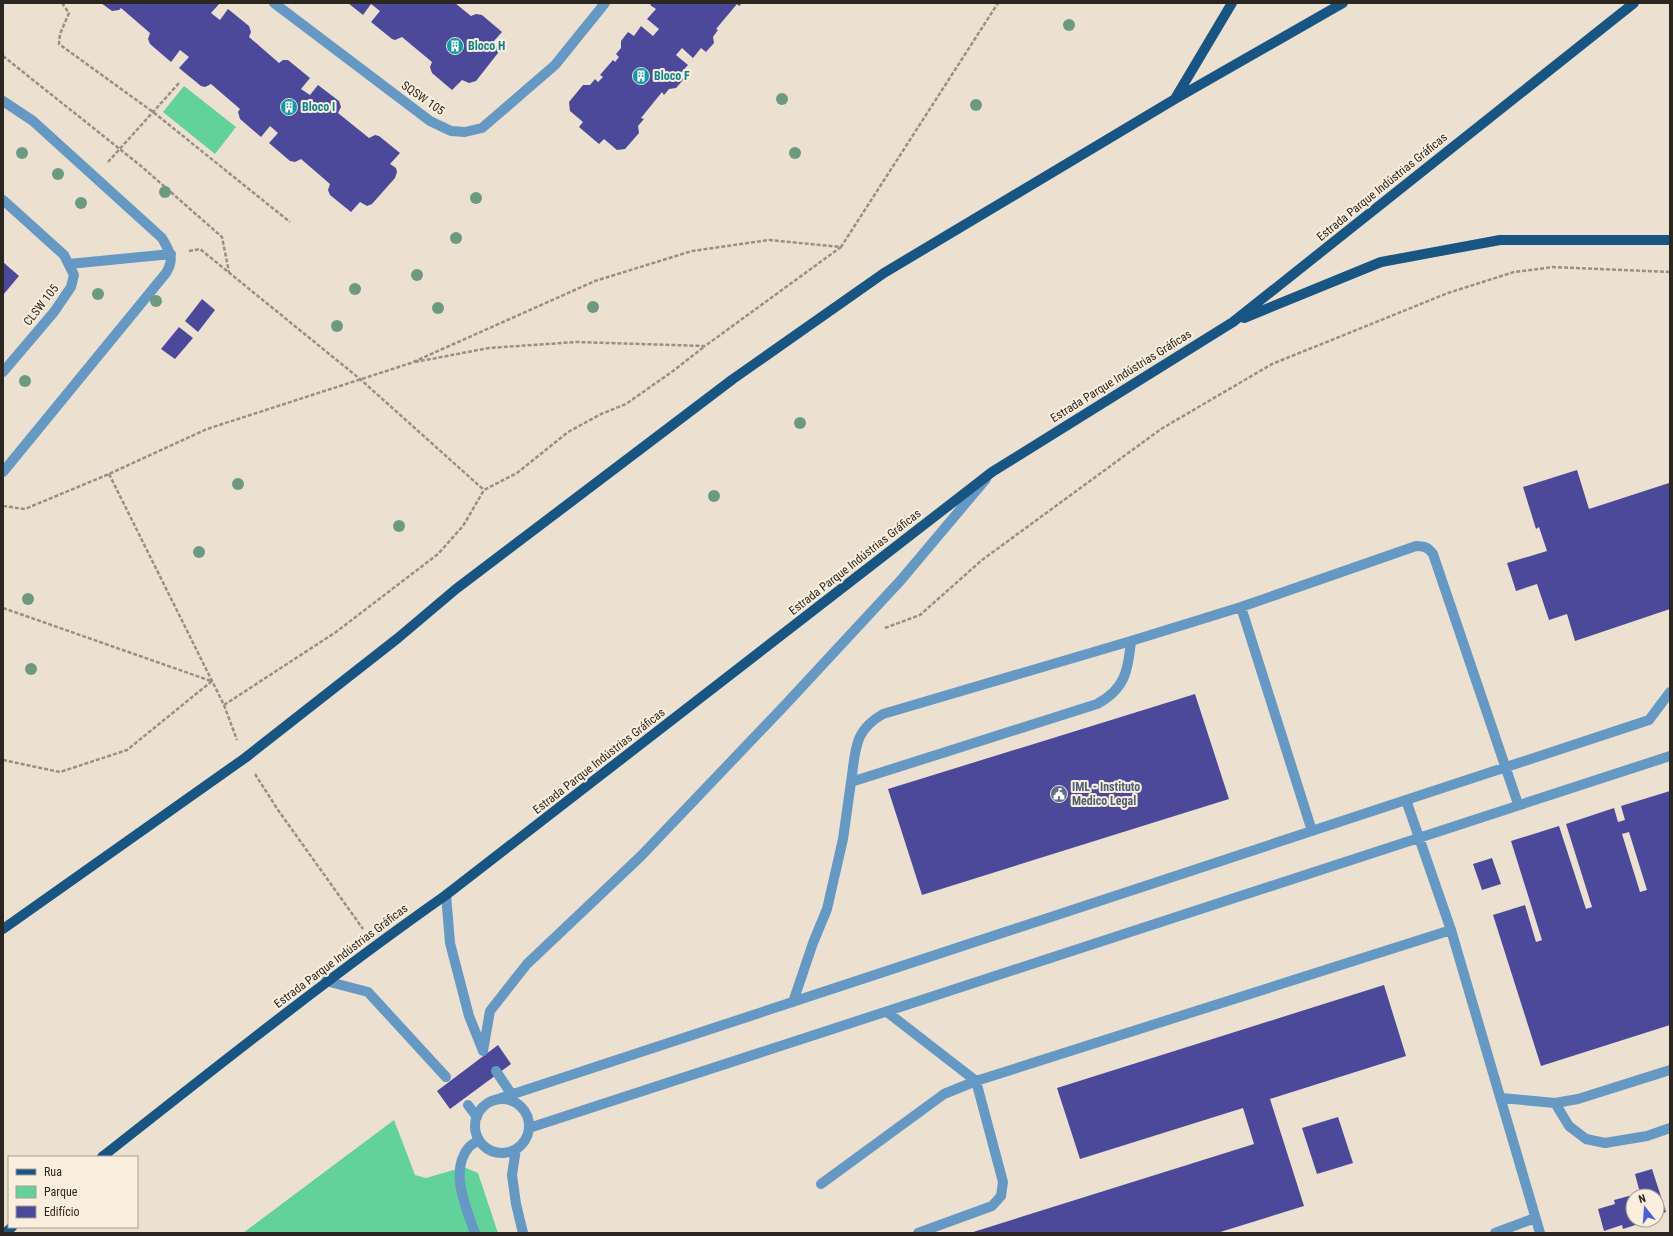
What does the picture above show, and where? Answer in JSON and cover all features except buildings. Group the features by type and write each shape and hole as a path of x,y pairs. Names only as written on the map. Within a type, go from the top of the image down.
{"main road":[{"path":"1175,99 1232,3"},
{"path":"3,929 245,758 398,638 456,589 733,379 884,273 1175,99 1343,3"},
{"name":"Estrada Parque Indústrias Gráficas","path":"103,1156 326,981 374,945 446,895 992,472 1233,322 1634,3"},
{"path":"1233,322 1381,262 1396,259 1500,240 1670,240"}],"street":[{"name":"SQSW 105","path":"274,3 430,121 451,131 465,132 482,128 554,65 605,3"},
{"path":"3,101 33,121 162,238 171,254 172,261 166,273 3,472"},
{"name":"CLSW 105","path":"3,200 64,255 74,275 71,287 54,312 3,372"},
{"path":"69,264 171,254"},
{"path":"446,895 450,943 469,1016 483,1051 490,1011 527,964 642,856 781,709 901,580 992,472"},
{"path":"793,1002 813,943 827,909 843,839 859,738 866,726 883,714 1241,607 1416,546 1429,549 1433,554 1518,804"},
{"path":"1241,607 1312,831"},
{"path":"851,782 1097,704 1107,699 1118,688 1125,676 1131,641"},
{"path":"492,1101 510,1100 525,1111 529,1128 523,1144 516,1149 500,1153 484,1146 479,1140 476,1133 477,1117 481,1110 492,1101 1649,720 1670,692"},
{"path":"529,1128 1419,838 1518,804 1670,756"},
{"path":"1406,800 1451,930 1540,1233"},
{"path":"821,1184 944,1094 976,1081 1451,930"},
{"path":"326,981 368,992 446,1077"},
{"path":"887,1012 976,1081 1003,1182 1001,1196 992,1206 918,1233"},
{"path":"1500,1098 1555,1103 1578,1099 1670,1070"},
{"path":"496,1071 512,1095"},
{"path":"1555,1103 1569,1126 1586,1139 1605,1143 1646,1136 1670,1128"},
{"path":"468,1105 477,1117"},
{"path":"475,1233 463,1199 459,1180 462,1159 469,1147 479,1140"},
{"path":"516,1149 512,1175 516,1204 523,1233"},
{"path":"1495,1233 1535,1218"}],"path":[{"path":"62,3 69,13 60,34 59,44 153,112 290,222"},
{"path":"224,705 336,632 438,554 463,526 484,490 517,473 568,432 601,414 626,404 841,247 998,3"},
{"path":"3,56 141,166 222,237 230,273"},
{"path":"95,176 180,82"},
{"path":"411,363 594,281 692,251 769,240 841,247"},
{"path":"171,254 200,249 360,379 484,490"},
{"path":"849,635 859,638 920,615 982,560 1162,429 1272,364 1448,293 1514,272 1553,267 1670,272"},
{"path":"3,506 25,509 109,474 207,429 411,363 489,348 576,342 705,346"},
{"path":"109,474 224,705 245,758 278,810 374,945"},
{"path":"3,608 212,681"},
{"path":"3,760 60,772 127,750 212,681"}],"green space":[{"path":"184,86 236,127 215,154 163,112"},
{"path":"394,1120 415,1175 426,1178 464,1167 478,1173 498,1233 243,1233"}],"place":[{"name":"Bloco H","path":"455,46"},
{"name":"Bloco F","path":"641,76"},
{"name":"Bloco I","path":"289,107"},
{"name":"IML - Instituto Medico Legal","path":"1059,794"}]}
